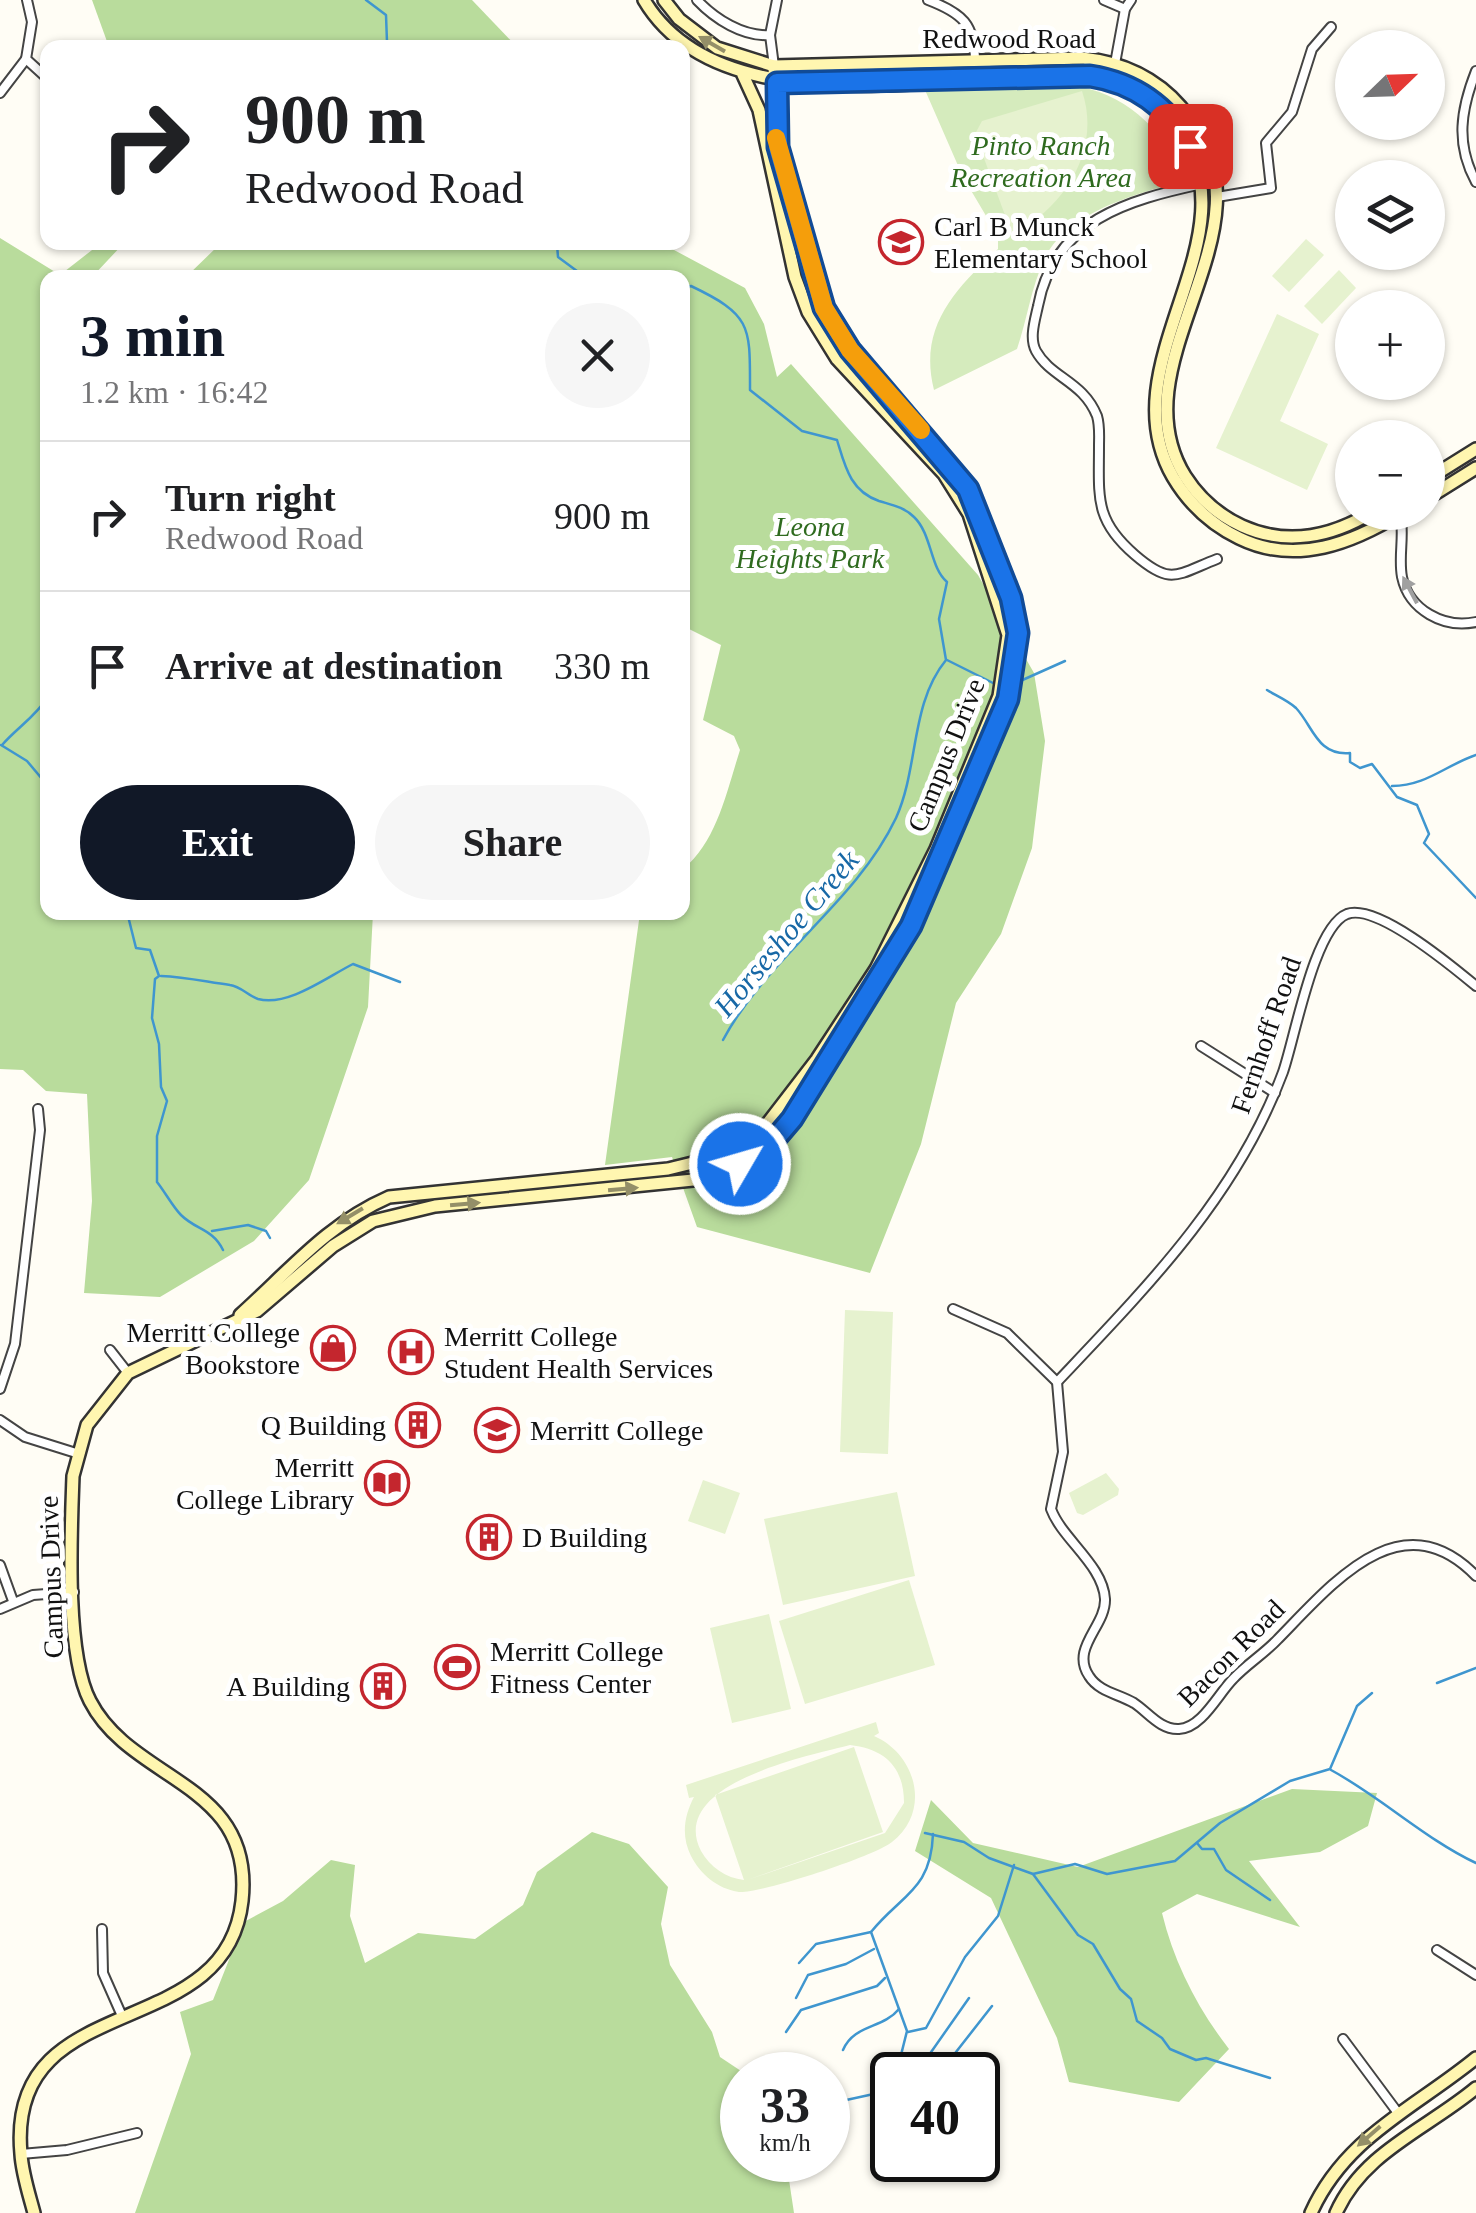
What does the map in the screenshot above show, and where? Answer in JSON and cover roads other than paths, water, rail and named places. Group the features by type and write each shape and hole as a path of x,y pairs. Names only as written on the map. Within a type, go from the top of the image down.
{"street":[{"path":"0,92 26,58 32,22 28,0"},
{"name":"Redwood Road","path":"644,0 678,40"},
{"name":"Redwood Road","path":"664,0 679,20 718,48 774,66 1082,58 1114,64 1158,84 1189,116 1210,154 1217,196 1210,248 1166,400 1167,423 1180,466 1207,503 1229,520 1275,536 1320,535 1335,528"},
{"path":"697,0 744,32 770,35"},
{"path":"774,66 770,35 777,0"},
{"path":"928,0 962,15 972,28 975,62"},
{"path":"1104,0 1126,9"},
{"path":"1112,80 1126,9 1132,0"},
{"path":"1217,196 1272,188 1266,143 1292,112 1312,49 1331,26"},
{"name":"Redwood Road","path":"690,50 743,75 774,82 1063,74 1112,80 1139,92 1168,115 1190,146 1202,184 1199,243 1154,401 1160,448 1183,494 1223,530 1273,549 1311,550 1344,544 1370,530"},
{"path":"26,58 40,71"},
{"name":"Campus Drive","path":"34,2213 20,2154 30,2093 51,2060 78,2036 187,1990 222,1956 238,1920 242,1881 232,1837 209,1802 116,1736 92,1706 79,1672 72,1501 76,1453 94,1413 128,1372 232,1321 315,1241 353,1213 389,1197 668,1169 717,1157 747,1142 781,1110 876,969 988,736 1004,677 1010,614 968,489 850,350 824,308 778,147 774,66"},
{"path":"1476,70 1462,106 1461,134 1476,182"},
{"path":"743,75 754,93 761,124"},
{"name":"Campus Drive","path":"774,82 761,124 795,277 808,312 837,359 901,424 959,495 1010,614"},
{"path":"1202,184 1121,205 1067,244 1046,271 1033,336 1043,360 1076,383 1099,421 1100,509 1115,538 1158,575 1177,575 1216,559"},
{"path":"1445,468 1476,449"},
{"path":"1445,487 1476,468"},
{"path":"1402,530 1401,564 1409,594 1437,618 1459,624 1476,622"},
{"name":"Fernhoff Road","path":"1057,1382 1189,1239 1241,1160 1275,1092 1322,943 1344,916 1374,916 1476,986"},
{"path":"1201,1046 1275,1092"},
{"path":"0,1389 15,1344 40,1130 38,1109"},
{"path":"953,1309 1008,1333 1057,1382"},
{"path":"110,1350 128,1372"},
{"name":"Bacon Road","path":"1057,1382 1063,1452 1051,1508 1104,1594 1104,1612 1085,1647 1085,1669 1097,1685 1134,1703 1157,1722 1178,1729 1194,1724 1236,1676 1337,1579 1397,1545 1426,1543 1444,1550 1476,1576"},
{"path":"0,1420 25,1437 76,1453"},
{"path":"0,1565 13,1600"},
{"path":"0,1609 13,1600 74,1592"},
{"path":"102,1929 103,1973 122,2016"},
{"path":"1437,1950 1476,1975"},
{"path":"1343,2039 1398,2113"},
{"path":"1311,2213 1341,2162 1398,2113 1476,2058"},
{"path":"1336,2213 1356,2180 1381,2155 1476,2088"},
{"path":"20,2154 66,2150 137,2132"}],"waterway":[{"name":"Horseshoe Creek","path":"366,0 386,15 387,40"},
{"name":"Horseshoe Creek","path":"557,250 558,257 576,270"},
{"name":"Horseshoe Creek","path":"690,286 726,305 743,325 749,351 750,390 802,431 837,440 850,477 861,491 906,511 920,524 937,568 947,582 939,619 946,660 926,696 896,818 858,877 763,982 723,1040"},
{"path":"947,660 995,684"},
{"path":"1018,682 1065,661"},
{"path":"1267,690 1296,708 1323,745 1339,753 1350,753 1350,762 1360,768 1372,764 1397,797 1417,805 1429,834 1424,843 1476,898"},
{"path":"2,745 40,707"},
{"path":"1,745 27,761 40,776"},
{"path":"1392,786 1426,779 1476,755"},
{"path":"129,920 136,948 150,950 159,976 155,979 152,1018 159,1044 161,1087 167,1101 157,1136 157,1182 181,1215 214,1238 223,1250"},
{"path":"161,976 234,986 258,999 270,1000 294,995 353,964 400,982"},
{"path":"212,1231 248,1225 266,1231 270,1238"},
{"path":"1437,1683 1476,1668"},
{"path":"1033,1874 1075,1864 1107,1874 1175,1861 1220,1823 1290,1781 1330,1769 1357,1706 1372,1693"},
{"path":"1331,1770 1476,1863"},
{"name":"Horseshoe Creek","path":"925,1833 964,1842 989,1858 1033,1874 1078,1935 1093,1944 1120,1989 1131,1999 1137,2021 1162,2038 1170,2049 1196,2060 1206,2058 1270,2078"},
{"path":"902,2052 907,2031 871,1932 921,1880 933,1834"},
{"path":"1197,1843 1202,1849 1214,1849 1226,1870 1270,1900"},
{"path":"908,2032 926,2028 965,1957 998,1916 1014,1865"},
{"path":"799,1963 816,1944 871,1932"},
{"path":"796,1998 808,1975 846,1964 874,1949"},
{"path":"786,2032 801,2010 877,1986 885,1978"},
{"path":"931,2052 969,1998"},
{"path":"956,2052 992,2006"},
{"path":"843,2050 854,2035 899,2009"},
{"path":"850,2099 870,2095"}],"place":[{"name":"Carl B Munck Elementary School","path":"901,242"},
{"name":"Merritt College Bookstore","path":"333,1348"},
{"name":"Merritt College Student Health Services","path":"411,1352"},
{"name":"Q Building","path":"418,1425"},
{"name":"Merritt College","path":"497,1430"},
{"name":"Merritt College Library","path":"387,1483"},
{"name":"D Building","path":"489,1537"},
{"name":"Merritt College Fitness Center","path":"457,1667"},
{"name":"A Building","path":"383,1686"}],"park label":[{"name":"Pinto Ranch Recreation Area","path":"1041,161"},
{"name":"Leona Heights Park","path":"810,542"}]}
